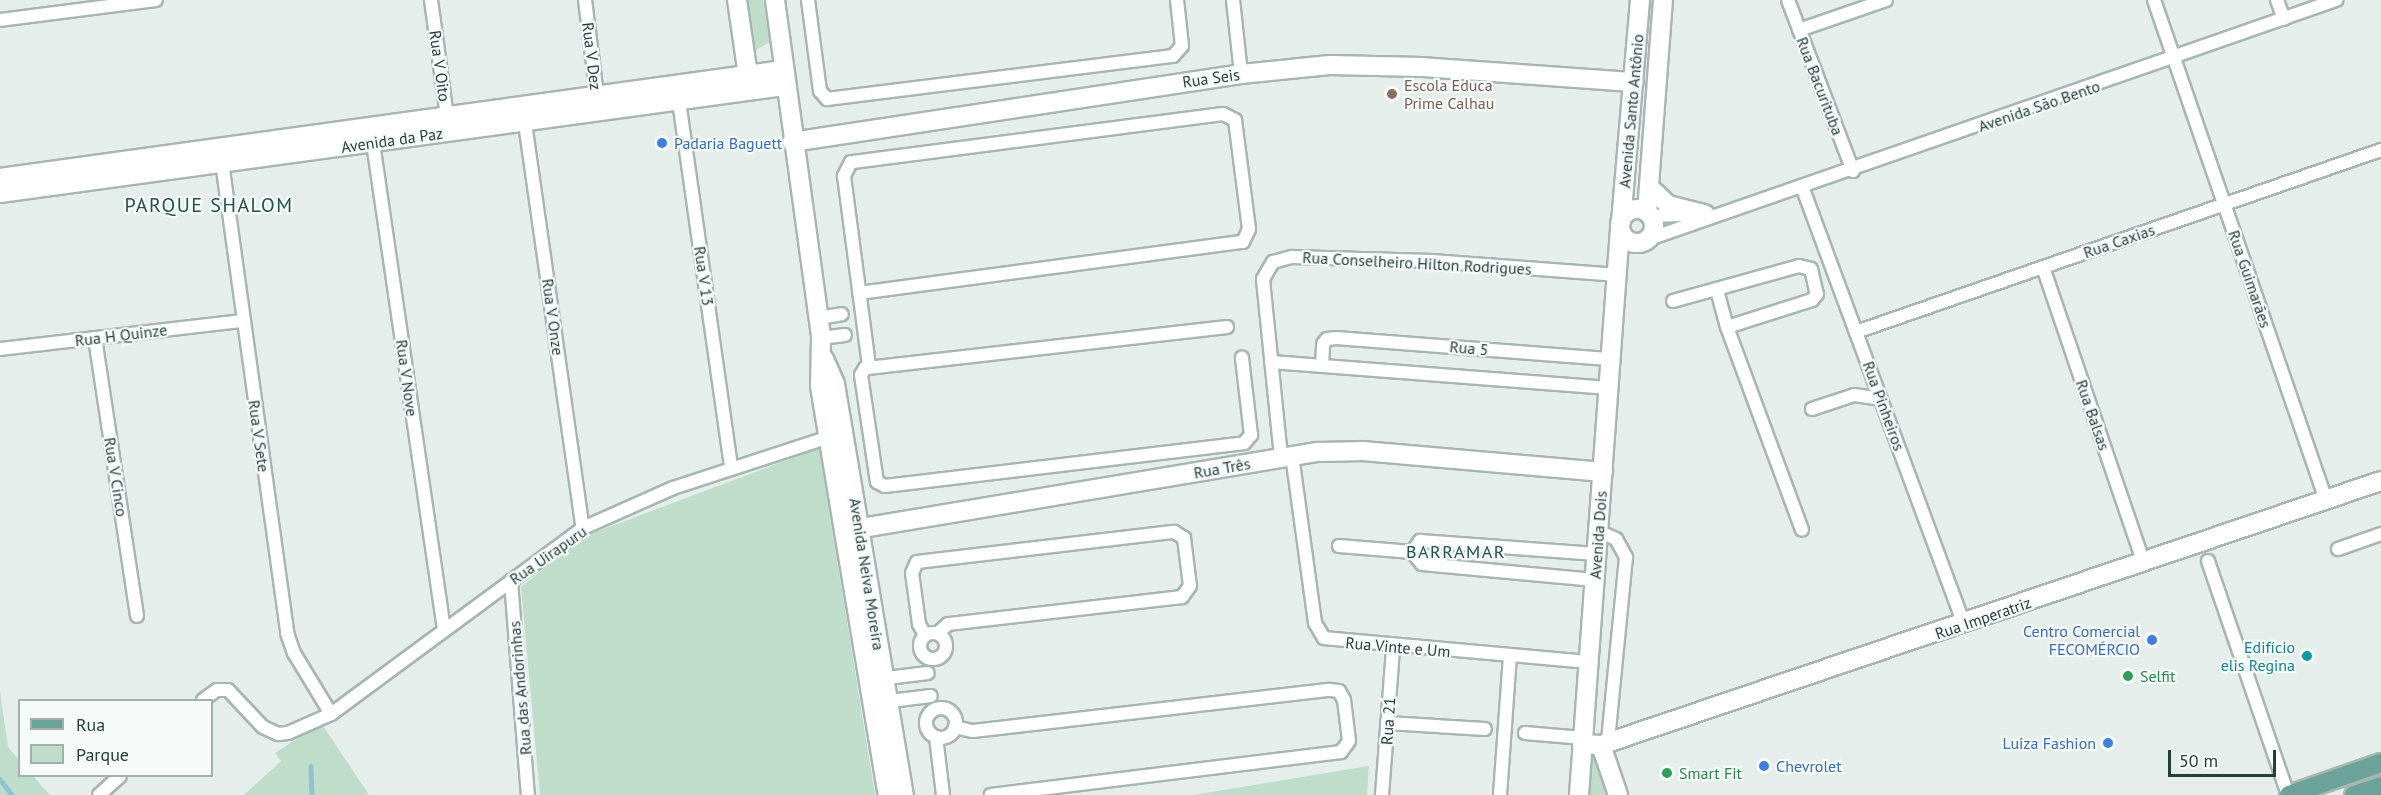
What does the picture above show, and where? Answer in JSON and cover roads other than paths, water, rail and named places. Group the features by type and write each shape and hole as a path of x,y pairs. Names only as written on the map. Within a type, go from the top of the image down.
{"main road":[{"path":"2289,795 2381,763"},
{"path":"2354,795 2381,786"}],"street":[{"path":"0,20 156,0"},
{"name":"Rua V Oito","path":"431,0 448,124"},
{"name":"Rua V Dez","path":"585,0 598,104"},
{"path":"737,0 753,82"},
{"name":"Avenida Neiva Moreira","path":"775,0 783,78 822,346 834,384 852,529 881,703 904,795"},
{"path":"808,0 820,91 827,99 1173,56 1182,46 1177,0"},
{"path":"1233,0 1242,74"},
{"name":"Avenida Santo Antônio","path":"1620,225 1640,0"},
{"name":"Avenida Santo Antônio","path":"1649,214 1663,0"},
{"name":"Rua Bacurituba","path":"1788,0 1852,171"},
{"path":"1799,30 1886,0"},
{"name":"Rua Guimarães","path":"2154,0 2326,500"},
{"path":"2277,0 2284,19"},
{"name":"Avenida São Bento","path":"1643,241 1803,189 2336,0"},
{"name":"Rua Seis","path":"792,142 1242,74 1330,65 1386,65 1634,82"},
{"name":"Avenida da Paz","path":"0,187 783,78"},
{"name":"Rua V 13","path":"678,93 731,467"},
{"name":"Rua V Onze","path":"524,114 583,528"},
{"path":"859,293 1239,243 1247,238 1249,229 1235,120 1223,114 851,162 844,176 859,293 869,367"},
{"name":"Rua V Nove","path":"372,135 444,628"},
{"name":"Rua Caxias","path":"1856,332 2381,150"},
{"name":"Rua V Sete","path":"221,155 287,633 294,653 331,714"},
{"path":"1649,187 1668,205 1705,214"},
{"name":"Rua Pinheiros","path":"1803,189 1964,624"},
{"name":"Avenida São Bento","path":"1649,214 1705,214 1741,209"},
{"path":"1631,210 1649,214 1654,227 1643,241 1625,238 1620,225 1631,210"},
{"name":"Avenida Dois","path":"1579,795 1620,225"},
{"name":"Avenida Dois","path":"1618,275 1626,257 1643,241"},
{"name":"Rua Conselheiro Hilton Rodrigues","path":"1286,456 1271,362 1263,279 1267,267 1279,259 1432,261 1618,275"},
{"path":"1673,301 1799,266 1811,269 1817,294 1812,300 1727,327"},
{"name":"Rua Balsas","path":"2043,267 2144,563"},
{"path":"1814,279 1834,272"},
{"path":"1717,290 1727,327 1802,530"},
{"path":"818,318 842,314"},
{"name":"Rua H Quinze","path":"0,349 243,321"},
{"path":"1227,327 869,367 861,375 876,480 885,486 1246,442 1251,435 1242,357"},
{"path":"822,346 845,335"},
{"name":"Rua V Cinco","path":"95,338 137,616"},
{"name":"Rua 5","path":"1322,366 1328,339 1611,359"},
{"name":"Avenida Neiva Moreira","path":"822,346 820,386 829,437 852,529"},
{"path":"1271,362 1609,388"},
{"path":"1812,409 1854,395 1881,399"},
{"name":"Rua Uirapuru","path":"204,699 217,690 228,690 263,727 278,734 331,714 444,628 583,528 731,467 829,437"},
{"name":"Rua Três","path":"852,529 1286,456 1363,452 1603,472"},
{"name":"Rua Vinte e Um","path":"1286,456 1318,632 1324,638 1393,647 1588,662"},
{"name":"Rua Imperatriz","path":"1583,741 1604,744 2381,481"},
{"path":"1598,531 1616,539 1626,557 1604,744 1618,795"},
{"path":"930,659 945,651 946,643 932,634 919,624 912,573 917,562 1174,532 1184,538 1190,586 1182,597 948,624 932,634 920,646 930,659 928,672 933,710 926,722 936,737 943,795"},
{"path":"2338,549 2381,534"},
{"path":"1412,552 1419,541 1597,554"},
{"path":"1339,546 1412,552 1422,564 1595,580"},
{"path":"2208,561 2289,795"},
{"name":"Rua das Andorinhas","path":"511,581 528,795"},
{"name":"Rua 21","path":"1382,795 1393,647"},
{"path":"1500,795 1509,656"},
{"path":"877,679 928,672"},
{"path":"955,727 973,731 1330,690 1339,691 1344,700 1349,741 1341,752 991,795"},
{"path":"881,703 931,696"},
{"name":"Avenida Neiva Moreira","path":"881,703 888,795"},
{"path":"933,710 943,708 952,713 955,727"},
{"path":"1387,723 1485,729"},
{"path":"936,737 946,738 955,727"},
{"path":"1525,733 1583,741"},
{"path":"99,795 119,777"}],"waterway":[{"path":"311,766 312,795"},
{"path":"0,779 12,795"}],"place":[{"name":"Escola Educa Prime Calhau","path":"1392,94"},
{"name":"Padaria Baguett","path":"662,143"},
{"name":"Centro Comercial FECOMÉRCIO","path":"2152,640"},
{"name":"Edifício elis Regina","path":"2307,656"},
{"name":"Selfit","path":"2128,676"},
{"name":"Luiza Fashion","path":"2108,743"},
{"name":"Chevrolet","path":"1764,766"},
{"name":"Smart Fit","path":"1667,773"}],"district":[{"name":"PARQUE SHALOM","path":"209,205"},
{"name":"BARRAMAR","path":"1456,552"}]}
